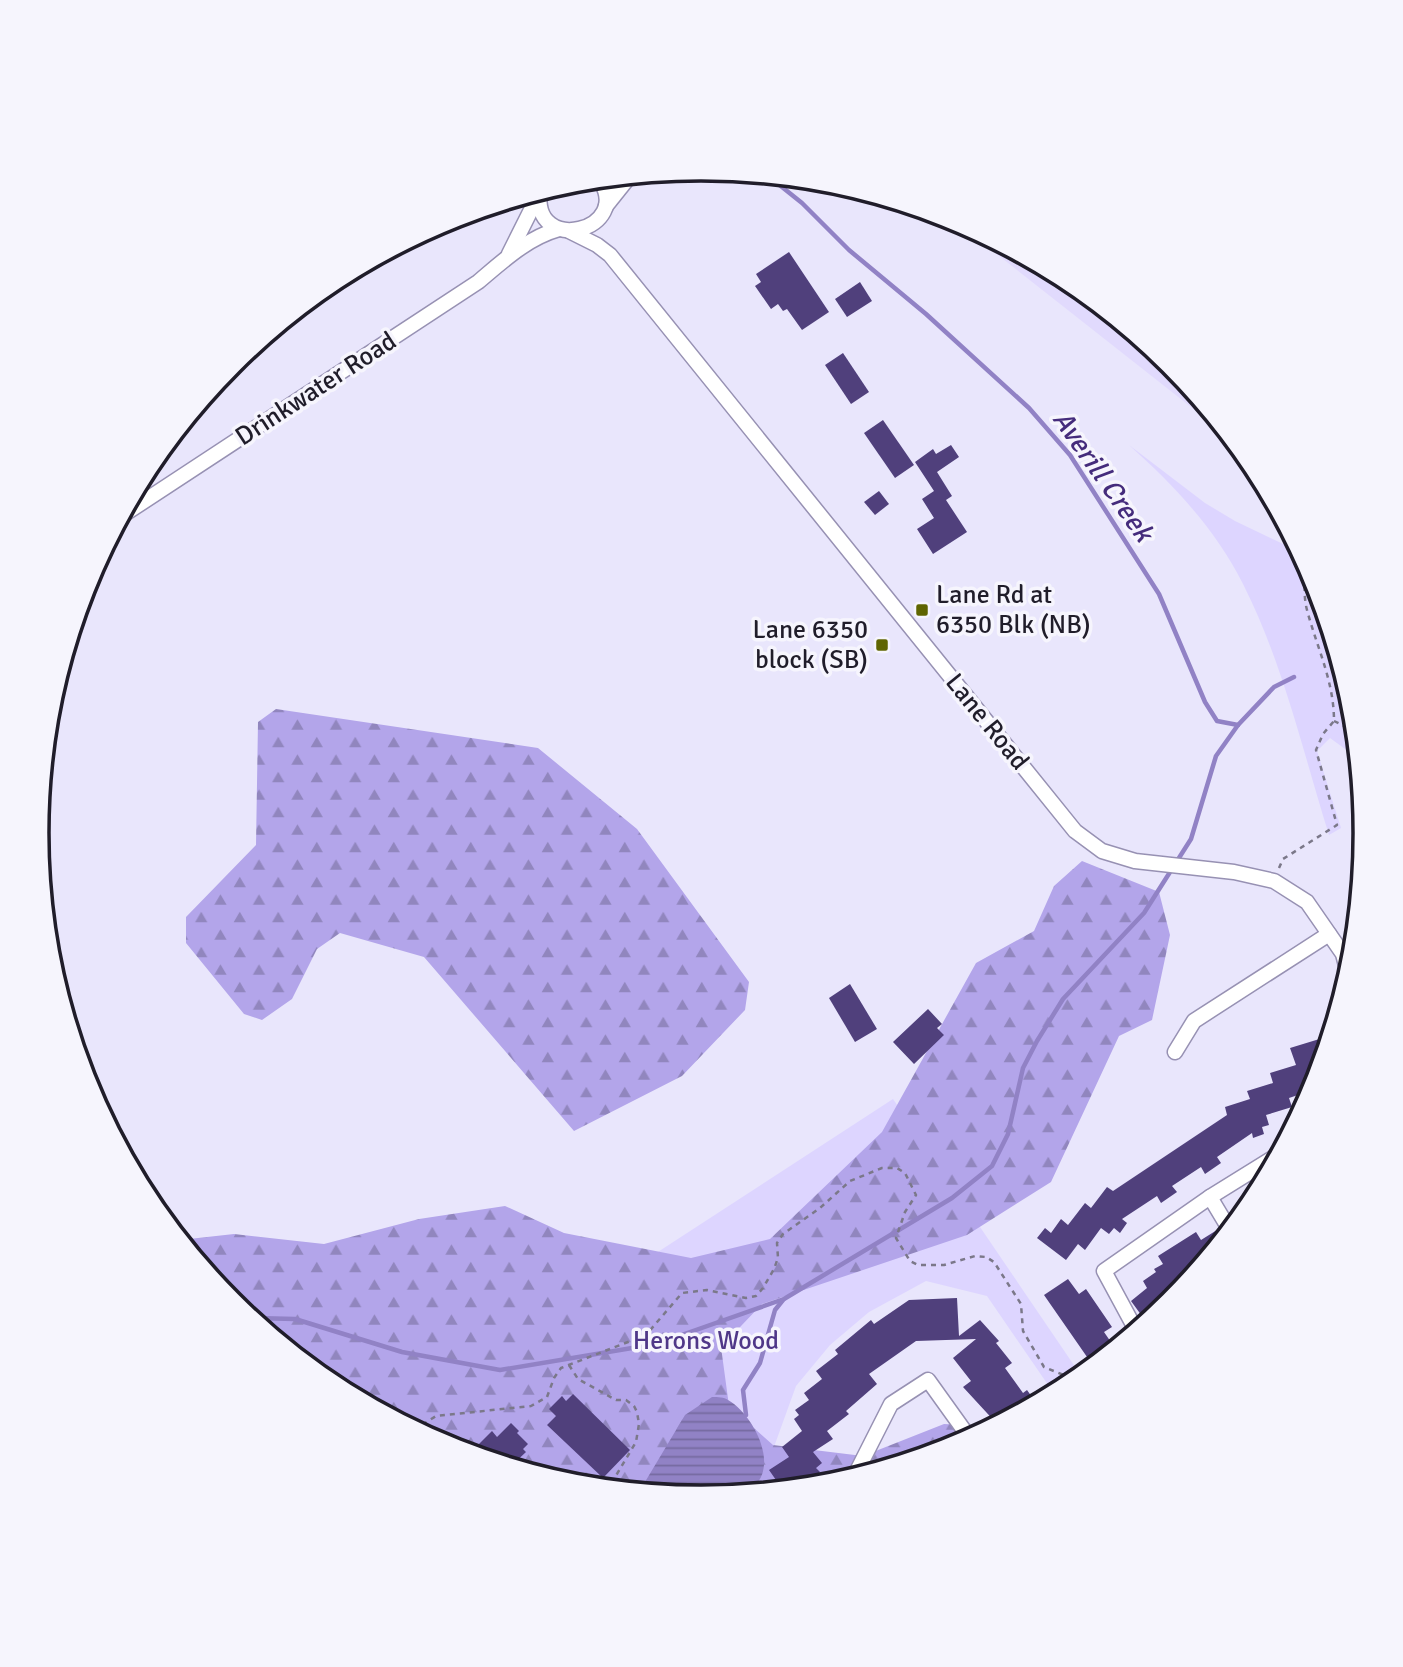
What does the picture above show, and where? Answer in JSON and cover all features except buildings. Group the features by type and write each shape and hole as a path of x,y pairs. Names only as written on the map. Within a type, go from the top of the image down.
{"street":[{"path":"603,210 622,186"},
{"name":"Lane Road","path":"603,189 606,195 603,230 610,255"},
{"path":"540,201 550,223 564,230"},
{"name":"Drinkwater Road","path":"508,256 535,203"},
{"name":"Drinkwater Road","path":"136,507 478,282 508,256 531,241 564,230 588,227 603,210"},
{"name":"Lane Road","path":"564,230 597,245 610,255 1075,831 1102,851 1135,861 1234,872 1273,881 1307,902 1342,953"},
{"path":"1175,1052 1194,1021 1329,934"},
{"path":"1132,1324 1104,1270 1267,1160"},
{"path":"1210,1197 1225,1222"},
{"path":"859,1466 891,1404 928,1380 964,1430"}],"path":[{"path":"1273,881 1283,859 1336,825 1316,750 1323,734 1334,721 1334,698 1307,609 1305,587"},
{"path":"1334,721 1344,726"},
{"path":"424,1424 436,1416 531,1406 547,1397 561,1368 646,1335 682,1293 708,1290 746,1297 756,1296 774,1269 778,1258 777,1243 783,1234 820,1208 849,1181 882,1168 897,1168 905,1173 916,1195 905,1212 896,1238 910,1261 918,1265 944,1265 975,1256 986,1256 994,1262 1021,1304 1023,1331 1044,1367 1065,1375"},
{"path":"569,1365 578,1379 616,1400 626,1400 637,1412 639,1424 636,1442 614,1480"}],"shaded area":[{"path":"988,247 1028,268 1099,316 1163,372 1203,416"},
{"path":"712,1397 725,1398 738,1408 748,1419 762,1446 764,1460 762,1474 757,1484 702,1486 644,1483 685,1415"}],"green space":[{"path":"1129,445 1205,503 1287,546 1319,624 1332,665 1348,748 1348,751 1330,738 1317,751 1341,828 1329,835 1281,676 1257,614 1220,545 1193,509"},
{"path":"276,709 538,748 637,829 749,982 745,1010 682,1076 574,1131 424,957 340,933 317,949 292,999 262,1020 244,1014 186,943 186,917 256,845 258,722"},
{"path":"1082,861 1159,892 1170,935 1152,1020 1119,1036 1051,1182 967,1235 762,1304 721,1347 729,1406 773,1445 863,1456 944,1424 975,1425 951,1436 870,1464 787,1480 744,1485 659,1485 574,1473 533,1464 452,1436 413,1419 339,1376 271,1324 240,1295 190,1239 234,1234 324,1244 419,1219 505,1206 564,1233 691,1258 770,1239 882,1132 976,963 1034,931 1054,886"},
{"name":"Herons Wood","path":"893,1099 1076,1368 1049,1386 987,1296 926,1281 869,1312 830,1345 796,1386 766,1469 729,1485 642,1483 445,1433 406,1416"}],"waterway":[{"name":"Averill Creek","path":"781,186 802,203 849,250 926,314 1029,408 1070,455 1159,594 1205,702 1217,721 1238,725"},
{"path":"265,1318 295,1319 402,1352 500,1370 656,1344 784,1299 952,1198 992,1166 1008,1134 1023,1068 1063,999 1144,913 1191,839 1216,756 1238,725 1274,687 1294,677"},
{"path":"746,1415 743,1390 760,1363 775,1310 783,1300"}],"place":[{"name":"Lane Rd at 6350 Blk (NB)","path":"922,610"},
{"name":"Lane 6350 block (SB)","path":"882,645"}]}
